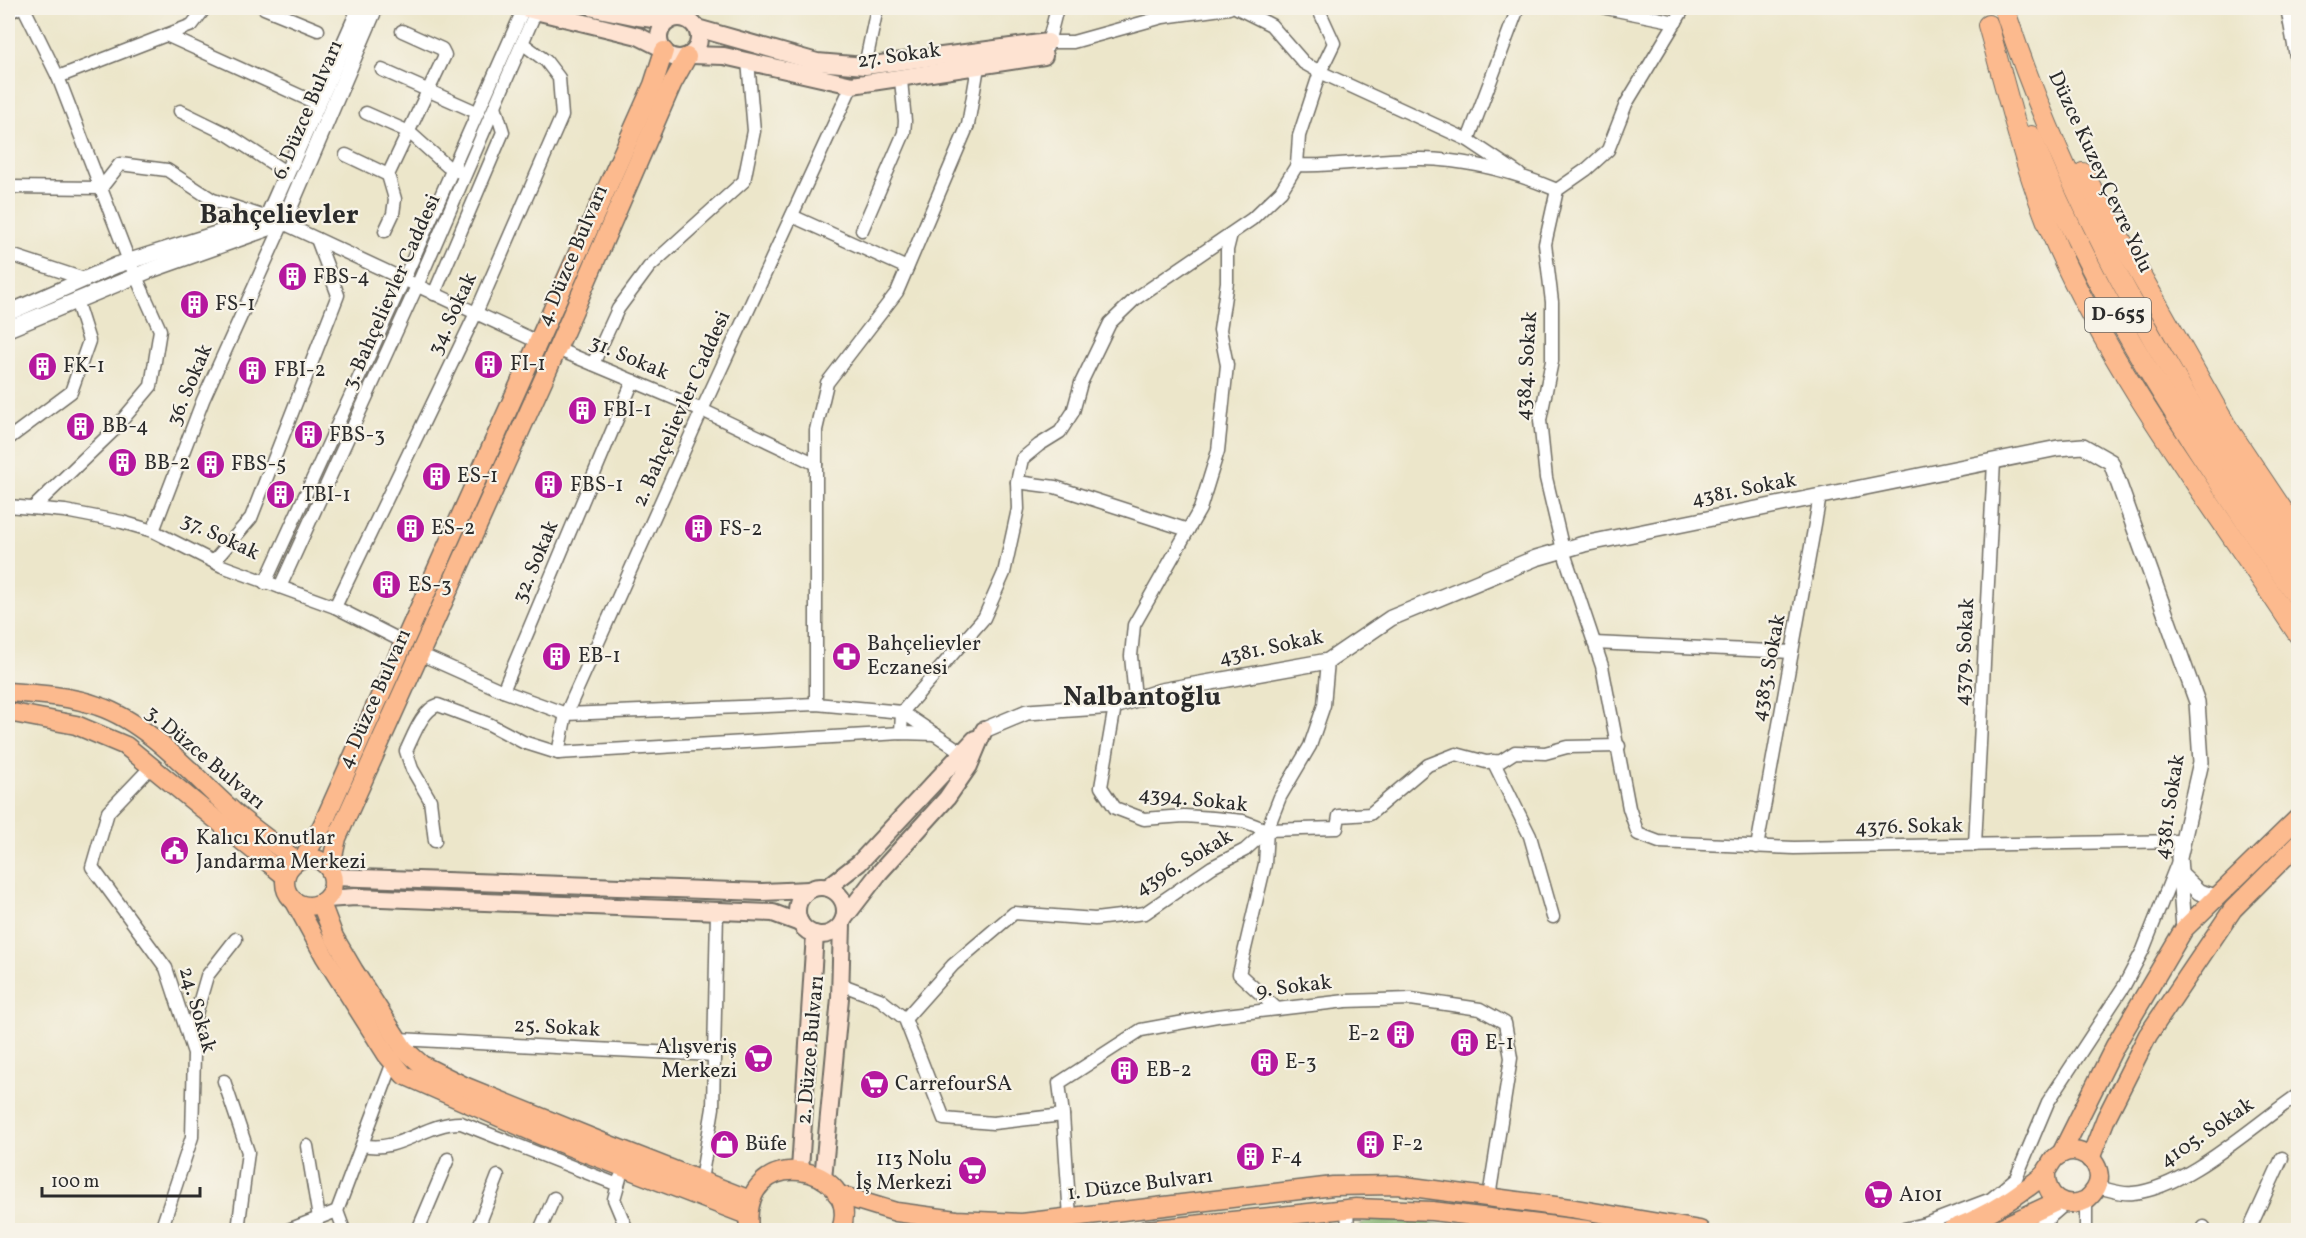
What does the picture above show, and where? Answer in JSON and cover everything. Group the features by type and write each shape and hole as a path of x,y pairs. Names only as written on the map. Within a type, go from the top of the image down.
{"highway":[{"path":"1985,16 2036,189 2058,246 2107,340 2168,442 2298,634"},
{"name":"Düzce Kuzey Çevre Yolu","path":"1985,16 2040,159 2103,288 2185,433 2298,598"},
{"path":"2007,16 2072,156 2115,228 2172,335 2225,424 2298,533"},
{"name":"Düzce Kuzey Çevre Yolu","path":"2007,16 2055,141 2115,267 2196,410 2257,507 2298,565"}],"main road":[{"path":"596,26 597,8 672,16 695,26 817,62 865,66 1046,49"},
{"path":"528,9 638,36 675,58 689,56 698,45 695,26 697,8"},
{"path":"663,50 659,36 672,16"},
{"name":"27. Sokak","path":"689,56 724,56 852,85 901,80 978,67 1046,49"},
{"name":"4. Düzce Bulvarı","path":"300,860 321,826 404,642 653,86 663,50"},
{"name":"4. Düzce Bulvarı","path":"332,874 337,838 557,349 672,84 689,56"},
{"name":"3. Düzce Bulvarı","path":"8,692 38,694 99,706 141,730 203,781 241,818 300,860"},
{"name":"3. Düzce Bulvarı","path":"8,712 76,725 126,746 285,876"},
{"path":"295,902 308,907 324,901 355,897 772,913 800,923 815,934 830,933 843,920 879,873 947,798 984,730"},
{"path":"332,874 762,892 828,887 859,863 966,760"},
{"path":"2061,1154 2115,1046 2184,929 2298,818"},
{"path":"2090,1159 2110,1109 2148,1035 2233,909 2298,843"},
{"path":"324,901 332,892 332,874 319,860 300,860 285,876 286,891 295,902 325,957 393,1062 404,1075 540,1135 749,1215"},
{"path":"828,887 840,895 846,909 843,920"},
{"path":"800,923 797,908 799,901 809,890"},
{"path":"324,901 334,937 404,1049 422,1065 464,1086 701,1180 749,1215"},
{"name":"2. Düzce Bulvarı","path":"823,1179 840,984 843,920"},
{"name":"2. Düzce Bulvarı","path":"800,1170 815,934"},
{"path":"1951,1230 1985,1215 2046,1173 2054,1158 2061,1154 2078,1152 2090,1159 2097,1169 2092,1194 2062,1202 1996,1230"},
{"path":"749,1215 758,1187 770,1177 784,1171 800,1170 823,1179 837,1194 843,1209 841,1230"},
{"path":"2046,1173 2048,1189 2062,1202"},
{"name":"1. Düzce Bulvarı","path":"837,1194 896,1212 956,1220 1022,1223 1333,1186 1397,1185 1700,1230"},
{"path":"1146,1230 1347,1209 1432,1211 1584,1230"}],"street":[{"path":"8,14 18,8"},
{"path":"24,8 58,77 129,261 160,330 150,386 113,431 33,508"},
{"path":"58,77 192,25 205,8"},
{"path":"264,8 318,30"},
{"name":"6. Düzce Bulvarı","path":"267,218 360,8"},
{"name":"6. Düzce Bulvarı","path":"283,223 375,8"},
{"path":"865,66 877,8"},
{"path":"1057,8 1046,49 1163,17 1229,8"},
{"path":"1237,8 1271,25 1304,63 1468,141 1519,174 1557,190 1587,169 1608,150 1626,104 1684,8"},
{"path":"901,733 902,712 984,618 1004,573 1018,509 1017,482 1022,459 1038,445 1060,432 1073,412 1081,383 1110,323 1135,299 1252,219 1281,191 1297,165 1299,136 1320,72 1334,43 1318,8"},
{"path":"1468,141 1518,8"},
{"path":"1606,8 1676,22"},
{"path":"2287,8 2298,67"},
{"name":"3. Bahçelievler Caddesi","path":"280,587 417,286 495,106 522,43 528,9"},
{"name":"3. Bahçelievler Caddesi","path":"265,582 528,9"},
{"path":"385,231 393,214 395,199 388,175 444,52 402,31"},
{"path":"166,35 318,104"},
{"name":"34. Sokak","path":"335,607 476,313 562,116 559,78 546,62 522,43"},
{"path":"593,364 618,309 649,267 744,181 754,131 748,61"},
{"path":"816,704 816,430 827,383 897,292 968,125 978,67"},
{"path":"382,70 472,110"},
{"path":"862,230 904,133 906,121 901,80"},
{"name":"2. Bahçelievler Caddesi","path":"558,753 566,714 702,410 852,85"},
{"path":"434,294 503,132 495,106"},
{"path":"180,111 227,134 287,173"},
{"path":"366,113 409,132 453,169 465,175"},
{"path":"346,155 388,175"},
{"path":"1297,165 1331,166 1423,159 1519,174"},
{"path":"101,188 120,164 167,170 213,200 283,223 538,342"},
{"path":"8,187 101,188"},
{"name":"4384. Sokak","path":"1557,190 1545,244 1552,302 1552,361 1540,420 1546,478 1563,550 1602,666 1629,808 1638,834"},
{"path":"792,216 907,268"},
{"path":"8,313 129,261 267,218"},
{"path":"8,328 136,276 283,223"},
{"name":"36. Sokak","path":"153,531 203,400 283,223"},
{"path":"1135,698 1131,656 1134,625 1200,509 1218,450 1227,365 1220,330 1227,282 1227,250 1231,234"},
{"path":"214,561 251,518 338,295 317,239"},
{"path":"8,254 84,279"},
{"path":"8,439 71,392 89,341 76,300"},
{"name":"31. Sokak","path":"557,349 702,410 816,464"},
{"name":"32. Sokak","path":"503,692 633,381"},
{"name":"4381. Sokak","path":"984,730 1027,712 1115,706 1135,698 1328,661 1391,618 1563,550 1584,544 2058,448 2083,446 2111,462 2197,702 2201,762 2179,858 2184,929"},
{"name":"4379. Sokak","path":"1975,845 1994,461"},
{"path":"1017,482 1055,487 1188,530"},
{"name":"4383. Sokak","path":"1757,847 1820,496"},
{"name":"37. Sokak","path":"8,506 122,522 153,531 214,561 335,607 404,642"},
{"path":"1594,643 1792,652"},
{"path":"420,654 503,692 566,714 816,704 902,712 935,734 966,760"},
{"path":"1277,1009 1239,974 1265,864 1268,830 1280,797 1310,746 1324,705 1328,661"},
{"name":"4394. Sokak","path":"1115,706 1101,787 1115,808 1144,819 1184,816 1213,818 1243,821 1268,830 1337,828 1339,816 1370,814 1428,765 1456,754 1493,761"},
{"path":"435,841 430,800 412,769 406,751 424,717 433,707 446,707 523,742 558,753 901,733 935,734"},
{"path":"1553,916 1530,836 1493,761 1501,761 1515,752 1545,753 1567,747 1619,746"},
{"name":"24. Sokak","path":"151,767 108,812 92,867 166,968 194,1053 192,1137 161,1230"},
{"name":"4396. Sokak","path":"905,1019 953,965 1014,914 1095,919 1146,913 1212,867 1245,850 1268,830"},
{"name":"4376. Sokak","path":"1638,834 1659,842 1757,847 2183,841"},
{"path":"1900,1230 1925,1224 1991,1199 2016,1178 2048,1102 2124,986 2143,950 2179,858"},
{"path":"2181,875 2199,892 2216,897"},
{"path":"701,1180 713,1108 717,911"},
{"path":"189,1038 207,976 236,939"},
{"path":"840,984 880,999 905,1019 944,1119 993,1123 1063,1115"},
{"name":"9. Sokak","path":"1070,1217 1059,1083 1141,1030 1346,1001 1411,999 1480,1009 1505,1023 1511,1059 1489,1197"},
{"name":"25. Sokak","path":"398,1039 714,1055"},
{"path":"340,1228 337,1211 393,1062"},
{"path":"224,1081 248,1152 238,1230"},
{"name":"4105. Sokak","path":"2092,1194 2131,1194 2160,1188 2231,1144 2298,1095"},
{"path":"363,1145 379,1148 389,1146 441,1125 461,1123 618,1185"},
{"path":"306,1146 319,1218"},
{"path":"2248,1230 2282,1158"},
{"path":"418,1230 448,1159"},
{"path":"624,1166 614,1198 627,1230"},
{"path":"477,1230 498,1176"},
{"path":"2086,1230 2092,1194"},
{"path":"540,1230 554,1198"},
{"path":"2035,1230 2062,1202"},
{"path":"1347,1209 1348,1230"},
{"path":"288,1230 337,1211"}],"green space":[{"path":"1381,1217 1480,1230 1358,1230 1362,1223"}],"place":[{"name":"FBS-4","path":"292,277"},
{"name":"FS-1","path":"194,304"},
{"name":"FI-1","path":"489,364"},
{"name":"FK-1","path":"42,366"},
{"name":"FBI-2","path":"253,370"},
{"name":"FBI-1","path":"582,410"},
{"name":"BB-4","path":"81,426"},
{"name":"FBS-3","path":"308,435"},
{"name":"BB-2","path":"123,463"},
{"name":"FBS-5","path":"210,464"},
{"name":"ES-1","path":"436,476"},
{"name":"FBS-1","path":"549,485"},
{"name":"TBI-1","path":"281,495"},
{"name":"ES-2","path":"410,528"},
{"name":"FS-2","path":"698,529"},
{"name":"ES-3","path":"387,585"},
{"name":"EB-1","path":"557,656"},
{"name":"Bahçelievler Eczanesi","path":"846,656"},
{"name":"Kalıcı Konutlar Jandarma Merkezi","path":"175,850"},
{"name":"E-2","path":"1401,1034"},
{"name":"E-1","path":"1464,1043"},
{"name":"Alışveriş Merkezi","path":"758,1059"},
{"name":"E-3","path":"1264,1062"},
{"name":"EB-2","path":"1125,1070"},
{"name":"CarrefourSA","path":"874,1084"},
{"name":"Büfe","path":"724,1144"},
{"name":"F-2","path":"1371,1144"},
{"name":"F-4","path":"1250,1157"},
{"name":"113 Nolu İş Merkezi","path":"973,1171"},
{"name":"A101","path":"1878,1195"}],"district":[{"name":"Bahçelievler","path":"279,216"},
{"name":"Nalbantoğlu","path":"1142,698"}]}
